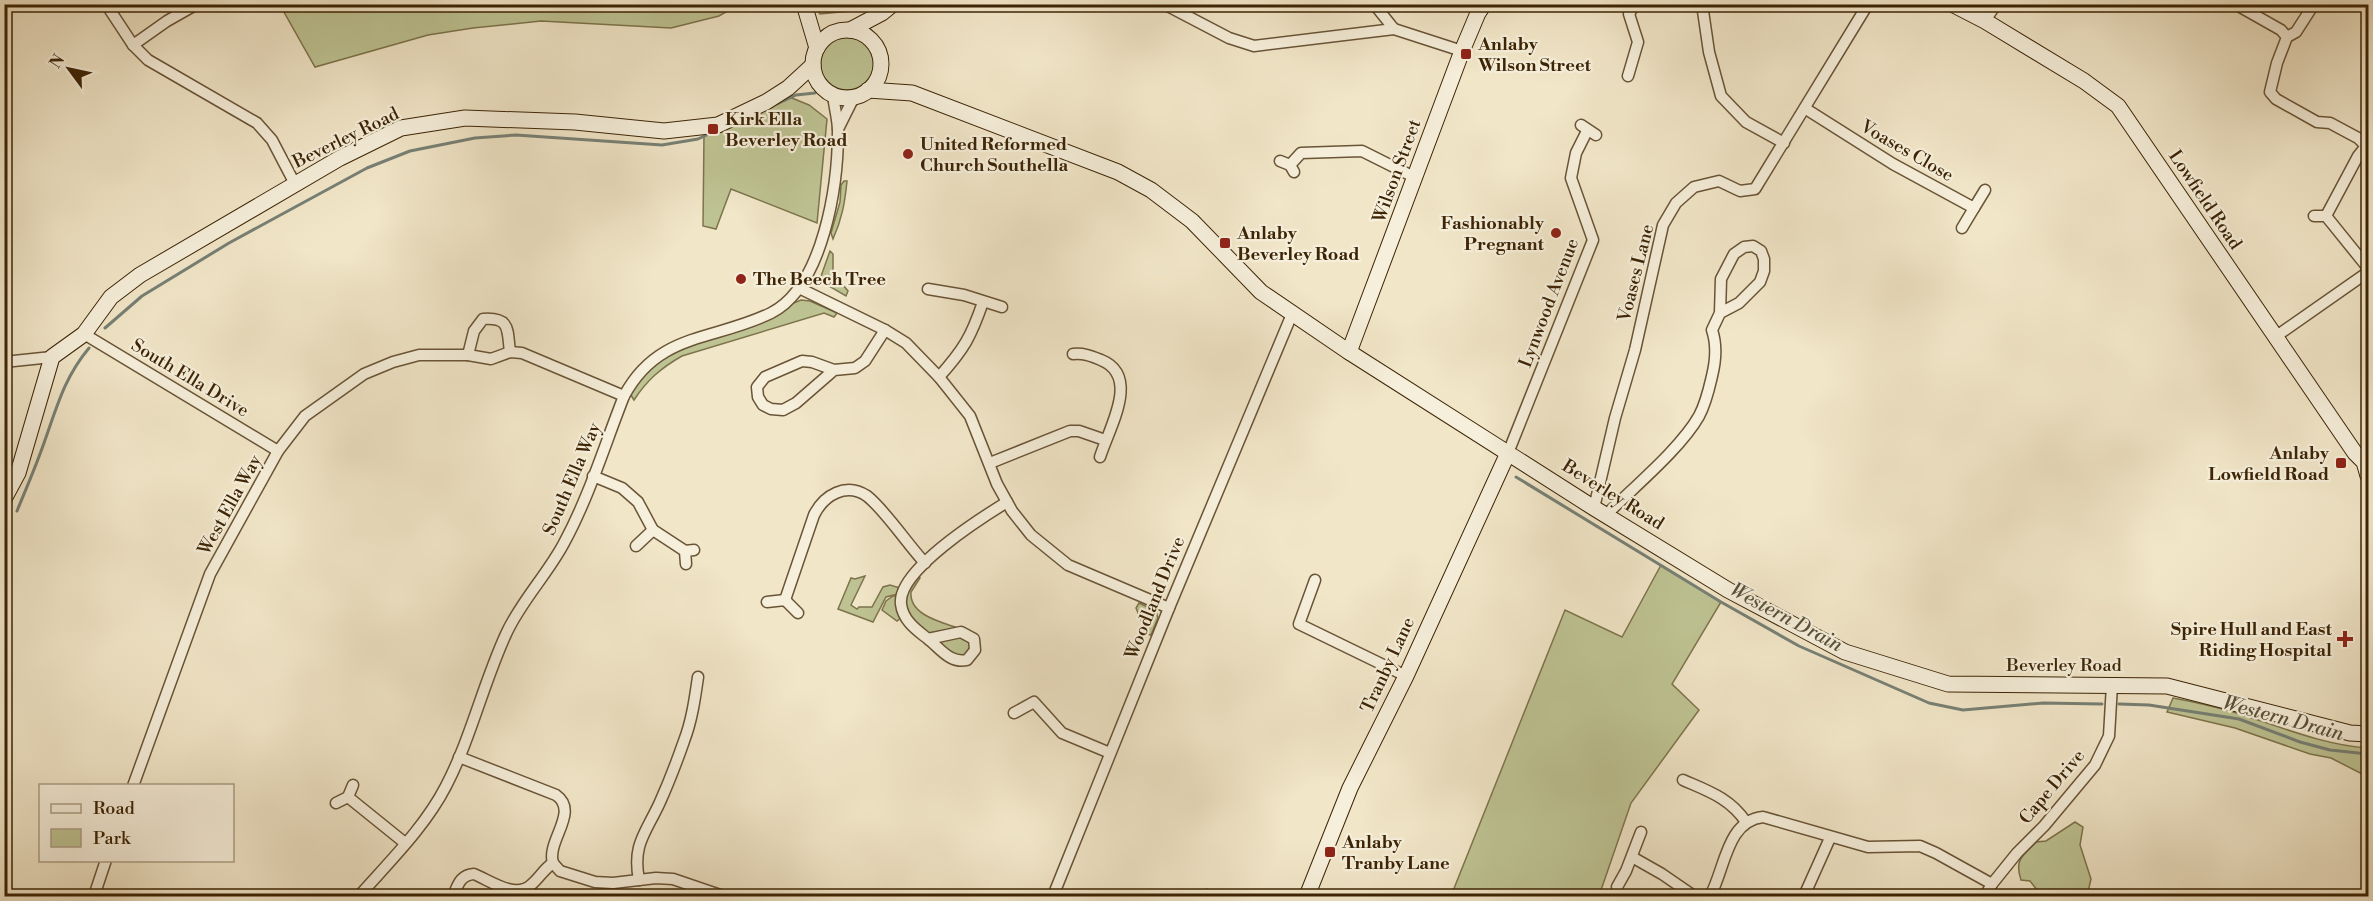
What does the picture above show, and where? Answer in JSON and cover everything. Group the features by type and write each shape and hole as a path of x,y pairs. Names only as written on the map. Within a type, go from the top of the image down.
{"main road":[{"path":"804,4 823,24 861,33 877,48"},
{"path":"804,4 817,48"},
{"name":"Wilson Street","path":"1349,352 1462,51 1484,4"},
{"name":"Lowfield Road","path":"1952,4 1985,21 2084,81 2118,106 2275,338 2355,453 2364,462 2368,476"},
{"path":"887,9 877,48 879,75 861,93 843,98 833,95 820,84 813,65 817,48 830,34 844,30 887,9"},
{"name":"Beverley Road","path":"52,357 84,334 111,297 140,275 340,158 401,128 465,118 575,122 664,131 718,125 766,102 788,88 813,65"},
{"name":"Beverley Road","path":"880,66 912,93 1118,172 1151,190 1192,221 1261,292 1349,352 1728,590 1845,652 1948,684 2167,686 2350,733 2368,734"},
{"name":"Beverley Road","path":"788,88 820,84"},
{"name":"Beverley Road","path":"861,93 912,93"},
{"path":"4,499 18,473 52,357"},
{"name":"Tranby Lane","path":"1307,897 1350,788 1406,675 1508,453"}],"street":[{"path":"106,4 133,45 148,60 257,123 272,140 295,184"},
{"path":"133,45 167,21 197,4"},
{"path":"1164,4 1229,38 1254,46 1394,29 1462,51"},
{"path":"1374,4 1394,29"},
{"path":"1628,76 1638,42 1629,14 1635,4"},
{"name":"Voases Lane","path":"1600,511 1615,418 1635,350 1663,225 1676,203 1694,187 1719,182 1740,191 1755,189 1806,109 1868,4"},
{"path":"1985,21 1996,4"},
{"path":"2235,4 2281,30 2287,38"},
{"path":"2314,4 2296,32 2287,38 2277,63 2270,92 2276,99 2316,122 2330,123 2368,145 2358,156 2326,216"},
{"path":"1706,10 1709,52 1721,96 1746,122 1785,143"},
{"name":"South Ella Way","path":"838,130 861,93"},
{"name":"South Ella Way","path":"359,897 435,805 459,757 505,636 516,615 566,540 624,396 637,375 656,355 668,348 771,313 785,304 799,288 812,265 832,205 838,130 833,95"},
{"name":"Voases Close","path":"1806,109 1893,164 1974,208"},
{"name":"Lynwood Avenue","path":"1508,453 1593,240 1571,178 1576,153 1588,130"},
{"path":"1288,166 1301,153 1362,151 1416,178"},
{"path":"1962,228 1985,189"},
{"path":"2314,216 2326,216"},
{"path":"2275,338 2368,270 2326,216"},
{"path":"1600,511 1686,435 1700,415 1708,394 1715,362 1715,340 1712,330 1720,313 1721,279 1734,254 1744,247 1753,246 1761,251 1764,259 1764,271 1760,282 1739,303 1720,313"},
{"path":"799,288 885,330 906,343 939,377 969,416 997,484 1007,502 1032,535 1068,565 1169,608"},
{"path":"928,289 964,295 1002,307"},
{"path":"939,377 961,352 972,334 984,302"},
{"name":"Woodland Drive","path":"1053,897 1169,608 1292,314"},
{"path":"468,355 474,331 483,319 498,318 503,322 509,334 510,352"},
{"path":"834,370 796,403 783,410 771,409 763,405 758,398 758,387 765,377 802,361 834,370 855,368 865,361 885,330"},
{"name":"South Ella Drive","path":"84,334 278,451"},
{"path":"1080,350 1109,363 1119,373 1121,386 1117,415 1100,457"},
{"name":"West Ella Way","path":"134,784 210,574 278,451 305,416 364,374 393,362 419,355 468,355 491,359 510,352 522,353 624,396"},
{"name":"Beverley Road","path":"4,362 52,357"},
{"path":"990,463 1070,431 1079,431 1106,440"},
{"path":"593,476 622,488 638,502 653,531 690,550 686,564"},
{"path":"785,600 814,515 829,495 839,491 851,490 867,496 926,563"},
{"path":"928,639 911,625 901,605 904,586 926,563 972,524 1007,502"},
{"path":"636,546 653,531"},
{"path":"1315,580 1299,624 1406,675"},
{"path":"767,602 785,600"},
{"path":"785,600 798,613"},
{"path":"639,880 636,861 638,849 660,802 684,741 692,713 698,676"},
{"name":"Cape Drive","path":"1985,897 1992,884 2095,765 2109,736 2112,685"},
{"path":"1014,713 1034,702 1062,733 1110,753"},
{"path":"459,757 556,795 562,800 566,811 552,851 553,863 560,871 595,882 673,879 723,897"},
{"path":"1683,780 1719,795 1734,807 1746,822"},
{"path":"336,803 348,796 352,785"},
{"path":"348,796 405,843"},
{"path":"1710,897 1718,881 1729,846 1741,825 1763,817 1868,848 1920,846 1992,884"},
{"path":"1617,887 1641,832"},
{"path":"1804,897 1830,838"},
{"path":"1632,857 1695,897"},
{"path":"94,897 106,862"},
{"path":"453,897 459,882 468,875 474,874 512,891 520,890 532,884 553,863"}],"green space":[{"path":"280,5 738,5 719,16 671,28 541,21 473,28 428,35 315,67"},
{"path":"813,5 867,5 860,10 820,14"},
{"path":"847,36 857,38 866,44 872,53 874,63 872,73 866,82 857,88 847,90 837,88 828,82 822,73 820,63 822,53 828,44 837,38"},
{"path":"787,96 809,105 827,119 817,223 731,189 716,229 703,226 704,135 718,133"},
{"path":"847,181 844,203 833,239 831,233 840,202 841,185"},
{"path":"830,251 833,254 833,273 848,291 846,296 820,279"},
{"path":"801,300 810,301 837,313 834,317 824,313 682,356 655,375 634,400 629,392 660,357"},
{"path":"1661,565 1721,602 1672,684 1699,710 1631,803 1599,896 1451,896 1565,610 1622,637"},
{"path":"918,575 920,578 911,592 915,606 927,616 958,628 927,633 908,612 905,600"},
{"path":"865,576 851,605 857,609 872,607 883,587 890,585 900,588 898,594 886,597 873,622 838,609 851,578"},
{"path":"893,596 898,596 901,618 897,621 882,610 886,601"},
{"path":"1139,603 1156,611 1158,618 1151,635 1147,634 1136,608"},
{"path":"959,635 965,638 970,645 971,651 963,656 950,653 941,642 946,638"},
{"path":"2173,698 2237,713 2318,739 2368,748 2368,777 2331,758 2310,754 2235,728 2167,712"},
{"path":"2075,822 2083,827 2080,845 2091,879 2087,896 2036,896 2037,890 2030,881 2021,880 2019,862 2021,858 2036,842 2046,841"}],"waterway":[{"path":"777,104 796,95 815,93"},
{"path":"105,328 142,296 229,243 367,168 410,151 475,138 516,135 662,145 698,139 713,132"},
{"path":"17,511 62,393 73,370 89,348"},
{"name":"Western Drain","path":"1516,477 1721,602 1799,646 1929,703 1963,710 2043,703 2102,704"},
{"name":"Western Drain","path":"2119,704 2149,705 2239,719 2300,742 2330,750 2368,754"}],"place":[{"name":"Anlaby Wilson Street","path":"1466,54"},
{"name":"Kirk Ella Beverley Road","path":"713,129"},
{"name":"United Reformed Church Southella","path":"908,154"},
{"name":"Fashionably Pregnant","path":"1556,233"},
{"name":"Anlaby Beverley Road","path":"1225,243"},
{"name":"The Beech Tree","path":"741,279"},
{"name":"Anlaby Lowfield Road","path":"2341,463"},
{"name":"Spire Hull and East Riding Hospital","path":"2345,639"},
{"name":"Anlaby Tranby Lane","path":"1330,852"}]}
